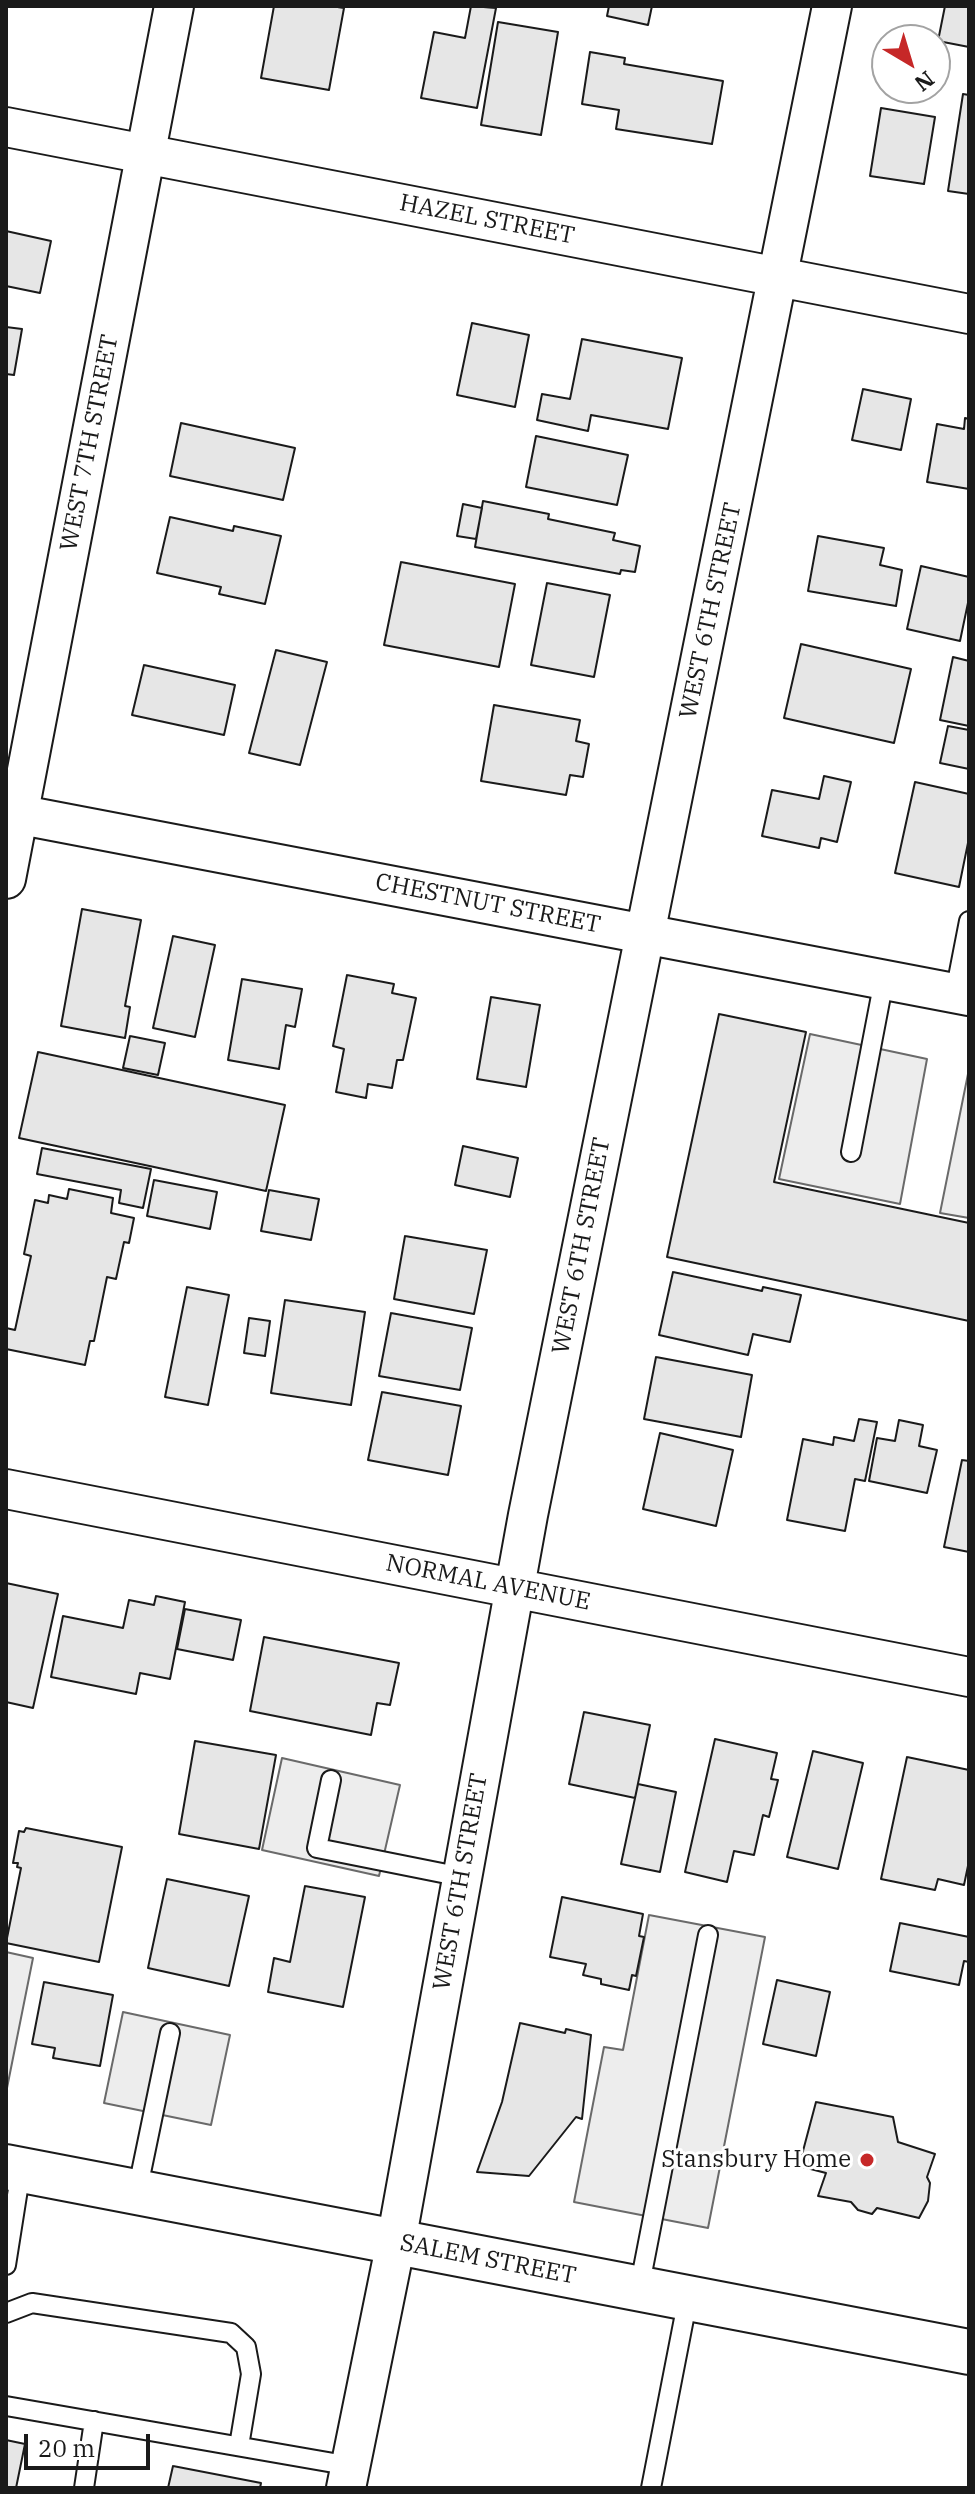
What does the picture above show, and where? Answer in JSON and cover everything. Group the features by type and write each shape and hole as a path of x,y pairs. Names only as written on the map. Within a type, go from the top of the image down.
{"street":[{"name":"WEST 7TH STREET","path":"6,879 12,813 174,6"},
{"name":"WEST 6TH STREET","path":"349,2477 396,2242 514,1587 832,6"},
{"name":"HAZEL STREET","path":"6,127 969,314"},
{"name":"CHESTNUT STREET","path":"12,813 962,995"},
{"name":"NORMAL AVENUE","path":"6,1489 969,1677"},
{"name":"SALEM STREET","path":"14,2169 969,2352"}],"lane":[{"path":"962,995 969,921"},
{"path":"851,1152 884,980"},
{"path":"331,1780 317,1848 462,1877"},
{"path":"639,2289 708,1935"},
{"path":"137,2192 170,2033"},
{"path":"6,2265 14,2169"},
{"path":"651,2488 688,2298"},
{"path":"6,2313 32,2303 231,2333 246,2347 251,2374 239,2446"},
{"path":"6,2406 239,2446 349,2477"},
{"path":"84,2488 94,2421"}],"shaded area":[{"path":"810,1034 927,1059 900,1204 779,1179"},
{"path":"969,1069 969,1218 940,1213"},
{"path":"282,1758 400,1785 379,1876 262,1850"},
{"path":"649,1915 765,1937 708,2228 574,2202 604,2047 623,2050"},
{"path":"6,1952 33,1958 6,2093"},
{"path":"123,2012 230,2035 211,2125 104,2103"}],"building":[{"path":"274,6 344,8 329,90 261,78"},
{"path":"471,6 496,8 477,108 421,98 434,32 465,38"},
{"path":"609,6 652,6 648,25 607,16"},
{"path":"945,6 969,6 969,47 951,44 951,24 941,24"},
{"path":"498,22 558,32 541,135 481,125"},
{"path":"590,52 625,58 624,64 723,81 712,144 616,129 619,110 582,104"},
{"path":"963,94 969,95 969,194 948,191"},
{"path":"881,108 935,117 924,184 870,176"},
{"path":"6,231 51,241 40,293 6,286"},
{"path":"472,323 529,335 515,407 457,395"},
{"path":"6,327 22,329 14,375 6,374"},
{"path":"582,339 682,358 668,429 591,415 588,431 537,420 542,394 570,399"},
{"path":"863,389 911,399 901,450 852,440"},
{"path":"965,418 969,419 969,489 927,482 937,424 964,429"},
{"path":"181,423 295,448 283,500 170,476"},
{"path":"536,436 628,455 617,505 526,487"},
{"path":"483,501 549,514 548,519 615,533 613,540 640,546 635,572 621,570 620,574 475,547"},
{"path":"463,504 482,508 476,539 457,536"},
{"path":"170,517 233,531 234,526 281,536 265,604 219,594 221,587 157,573"},
{"path":"818,536 884,548 880,565 902,570 896,606 808,591"},
{"path":"401,562 515,584 499,667 384,645"},
{"path":"921,566 969,577 969,598 960,641 907,629"},
{"path":"547,583 610,595 594,677 531,665"},
{"path":"801,644 911,669 894,743 784,718"},
{"path":"276,650 327,662 300,765 249,753"},
{"path":"953,657 969,661 969,726 940,720"},
{"path":"144,665 235,685 224,735 132,715"},
{"path":"494,705 580,720 576,741 589,744 583,777 570,775 566,795 481,781"},
{"path":"948,726 969,730 969,769 940,763"},
{"path":"824,776 851,782 837,842 821,838 819,848 762,836 772,790 819,799"},
{"path":"915,782 969,794 969,838 959,887 895,873"},
{"path":"82,909 141,920 125,1006 130,1007 125,1038 61,1026"},
{"path":"173,936 215,945 195,1037 153,1028"},
{"path":"347,975 394,984 392,993 416,998 403,1060 397,1060 392,1088 368,1084 366,1098 336,1092 344,1049 333,1046"},
{"path":"242,979 302,989 295,1027 286,1025 279,1069 228,1060"},
{"path":"491,997 540,1005 526,1087 477,1079"},
{"path":"719,1014 806,1032 774,1182 969,1223 969,1321 667,1257"},
{"path":"130,1036 165,1043 158,1075 123,1068"},
{"path":"38,1052 285,1105 266,1191 19,1138"},
{"path":"463,1146 518,1158 510,1197 455,1185"},
{"path":"42,1148 151,1169 143,1208 119,1203 121,1190 37,1174"},
{"path":"154,1180 217,1192 210,1229 147,1216"},
{"path":"69,1189 113,1198 111,1213 134,1218 129,1243 124,1242 116,1279 107,1277 94,1341 90,1341 85,1365 6,1349 6,1328 15,1330 31,1256 24,1254 35,1200 48,1203 49,1195 67,1199"},
{"path":"269,1190 319,1199 311,1240 261,1231"},
{"path":"405,1236 487,1250 474,1314 394,1299"},
{"path":"673,1272 762,1291 763,1287 801,1295 790,1342 753,1334 748,1355 659,1335"},
{"path":"187,1287 229,1295 208,1405 165,1397"},
{"path":"285,1300 365,1312 351,1405 271,1393"},
{"path":"391,1313 472,1328 460,1390 379,1376"},
{"path":"249,1318 270,1321 265,1356 244,1353"},
{"path":"656,1357 752,1375 741,1437 644,1419"},
{"path":"382,1392 461,1406 448,1475 368,1460"},
{"path":"859,1419 877,1422 865,1481 855,1479 845,1531 787,1520 803,1439 833,1445 834,1437 854,1441"},
{"path":"899,1420 923,1425 919,1446 937,1450 927,1493 869,1481 877,1438 895,1441"},
{"path":"660,1433 733,1450 716,1526 643,1509"},
{"path":"962,1460 969,1461 969,1552 944,1547"},
{"path":"6,1583 58,1594 33,1708 6,1702"},
{"path":"156,1596 185,1602 170,1679 140,1673 136,1694 51,1677 63,1616 123,1628 129,1600 154,1605"},
{"path":"185,1609 241,1620 233,1660 177,1649"},
{"path":"264,1637 399,1663 390,1705 377,1703 371,1735 250,1711"},
{"path":"584,1712 650,1725 635,1798 569,1784"},
{"path":"715,1739 777,1753 771,1779 778,1780 769,1817 763,1815 754,1855 734,1851 727,1882 685,1872"},
{"path":"195,1741 276,1755 259,1849 179,1834"},
{"path":"813,1751 863,1763 838,1869 787,1857"},
{"path":"907,1757 969,1770 969,1861 964,1885 938,1879 935,1890 881,1879"},
{"path":"638,1784 676,1792 660,1872 621,1864"},
{"path":"26,1828 122,1847 99,1962 6,1943 21,1868 17,1867 18,1863 13,1863 19,1831 24,1832"},
{"path":"167,1879 249,1896 229,1986 148,1968"},
{"path":"305,1886 365,1897 343,2007 268,1992 274,1958 290,1962"},
{"path":"562,1897 643,1914 639,1936 644,1937 636,1976 632,1975 629,1990 601,1984 601,1979 583,1975 586,1964 550,1957"},
{"path":"900,1923 969,1937 969,1962 964,1961 959,1985 890,1971"},
{"path":"777,1980 830,1992 816,2056 763,2044"},
{"path":"44,1982 113,1995 100,2066 53,2058 55,2048 32,2044"},
{"path":"520,2023 591,2035 582,2119 576,2117 529,2176 477,2172 502,2102"},
{"name":"Stansbury Home","path":"816,2102 893,2117 898,2142 935,2154 927,2177 930,2183 928,2201 919,2218 877,2208 872,2214 858,2210 851,2202 818,2196 826,2173 799,2166"},
{"path":"6,2440 25,2444 16,2488 6,2488"},
{"path":"173,2466 261,2483 260,2488 168,2488"}],"place":[{"name":"Stansbury Home","path":"867,2160"}]}
